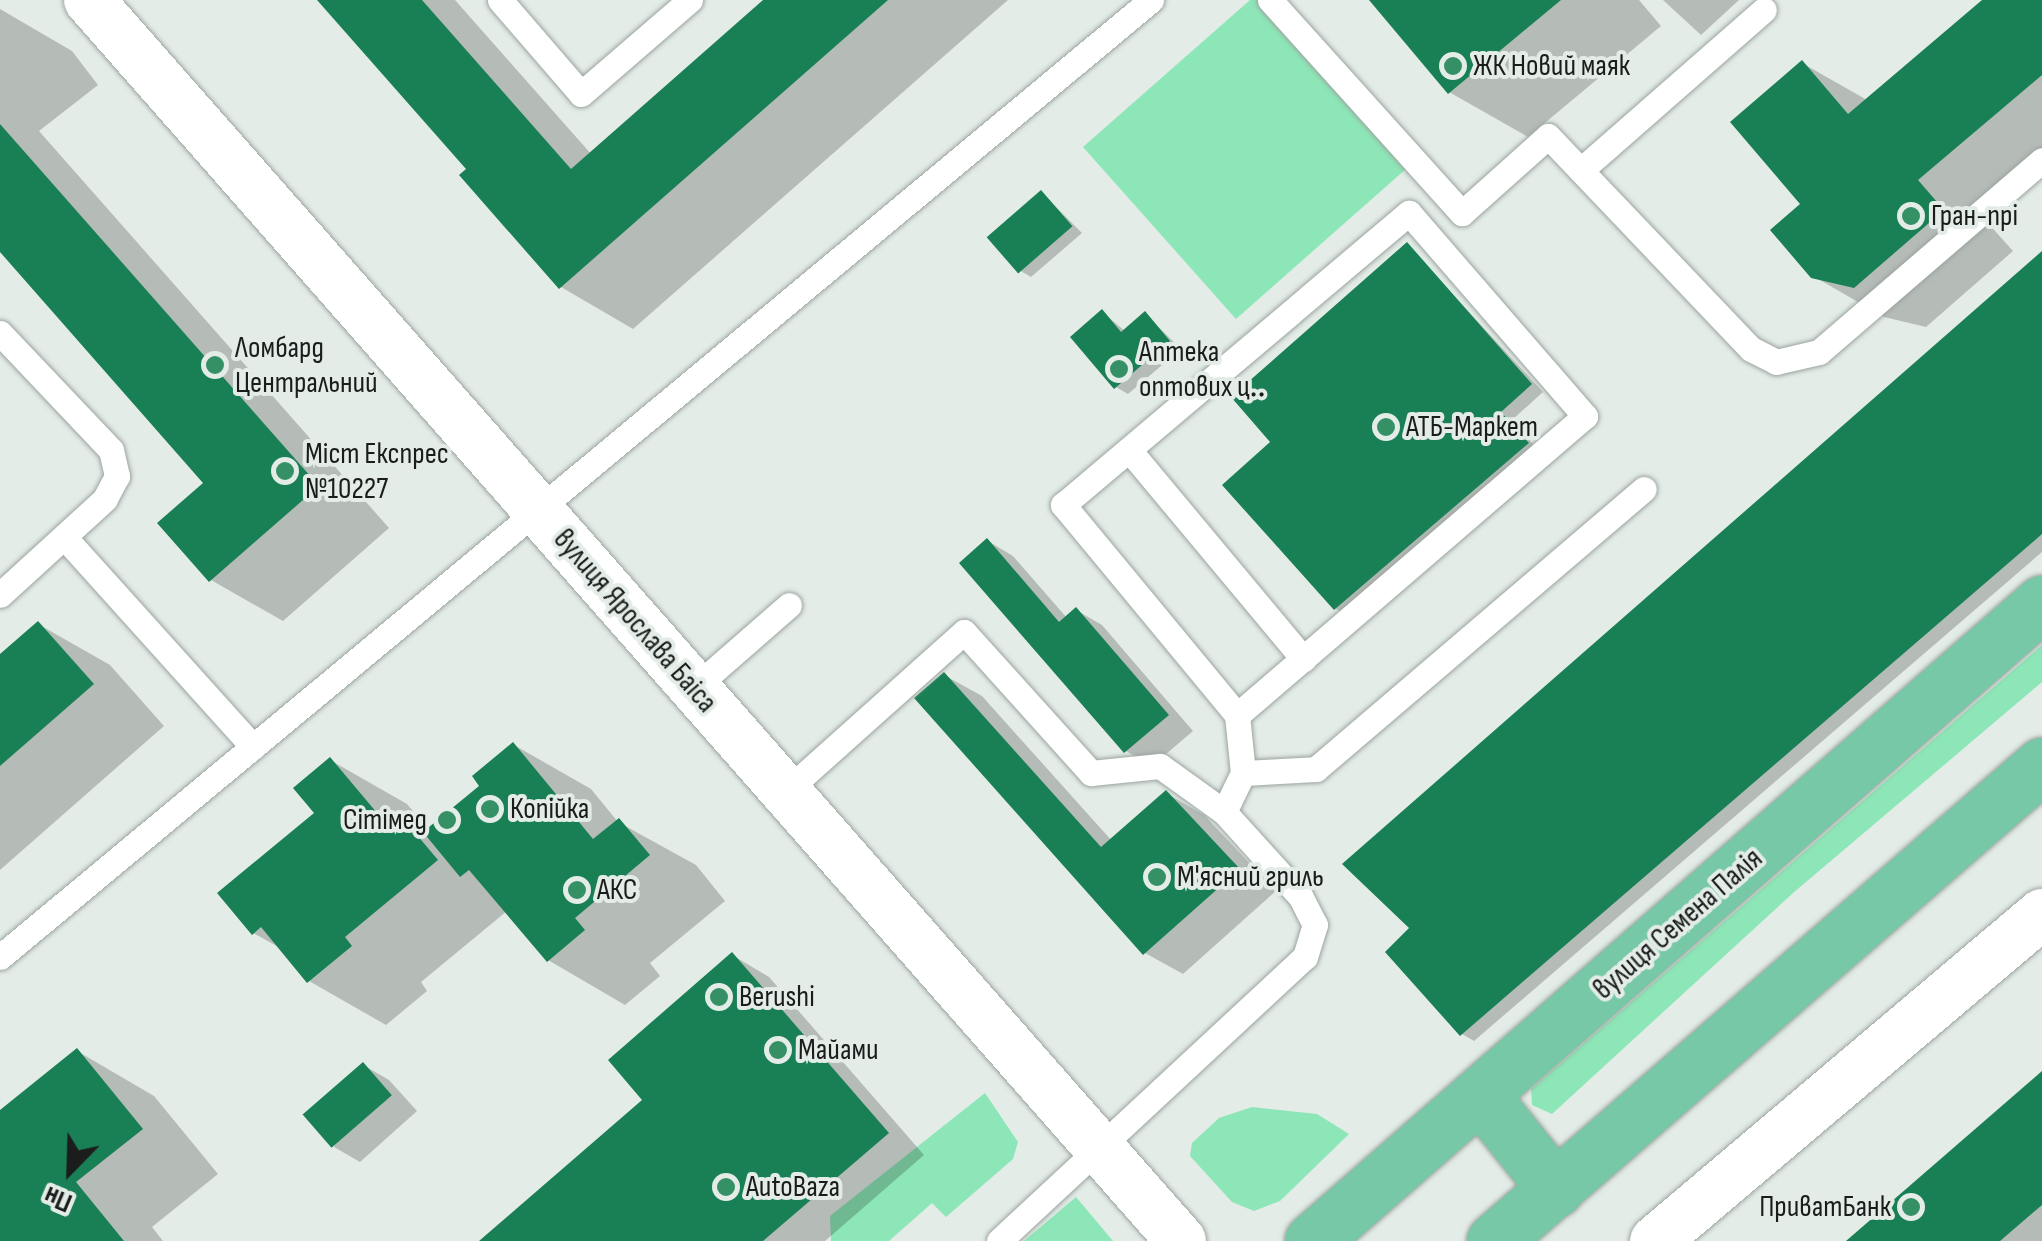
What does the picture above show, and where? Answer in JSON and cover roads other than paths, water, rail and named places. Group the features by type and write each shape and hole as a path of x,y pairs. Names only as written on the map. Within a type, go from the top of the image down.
{"main road":[{"name":"вулиця Семена Палія","path":"1312,1241 1482,1097 2042,603"},
{"path":"1494,1241 2042,766"},
{"path":"1482,1097 1556,1188"}],"street":[{"name":"вулиця Ярослава Баіса","path":"90,0 1181,1241"},
{"path":"1656,1241 2042,914"}],"lane":[{"path":"500,0 581,94 690,0"},
{"path":"0,956 540,513 1151,0"},
{"path":"1270,0 1462,213 1548,136 1751,349 1788,363 1819,352 2042,160"},
{"path":"1581,170 1764,10"},
{"path":"1224,812 1242,773 1236,715 1063,506 1409,213 1585,416 1236,715"},
{"path":"0,333 111,450 117,476 106,499 0,595"},
{"path":"1130,451 1303,660"},
{"path":"1242,773 1316,768 1644,489"},
{"path":"65,538 253,748"},
{"path":"694,688 789,606"},
{"path":"786,792 964,632 1091,772 1160,766 1224,812 1310,912 1312,941 1305,957 999,1241"}],"place":[{"name":"ЖК Новий маяк","path":"1453,66"},
{"name":"Гран-прi","path":"1911,216"},
{"name":"Ломбард Центральний","path":"215,365"},
{"name":"Аптека оптових ц‥","path":"1119,369"},
{"name":"АТБ-Маркет","path":"1386,427"},
{"name":"Міст Експрес №10227","path":"285,471"},
{"name":"Копійка","path":"490,809"},
{"name":"Сітімед","path":"447,820"},
{"name":"М'ясний гриль","path":"1157,877"},
{"name":"АКС","path":"577,890"},
{"name":"Berushi","path":"719,997"},
{"name":"Майами","path":"778,1050"},
{"name":"AutoBaza","path":"726,1187"},
{"name":"ПриватБанк","path":"1911,1207"}]}
